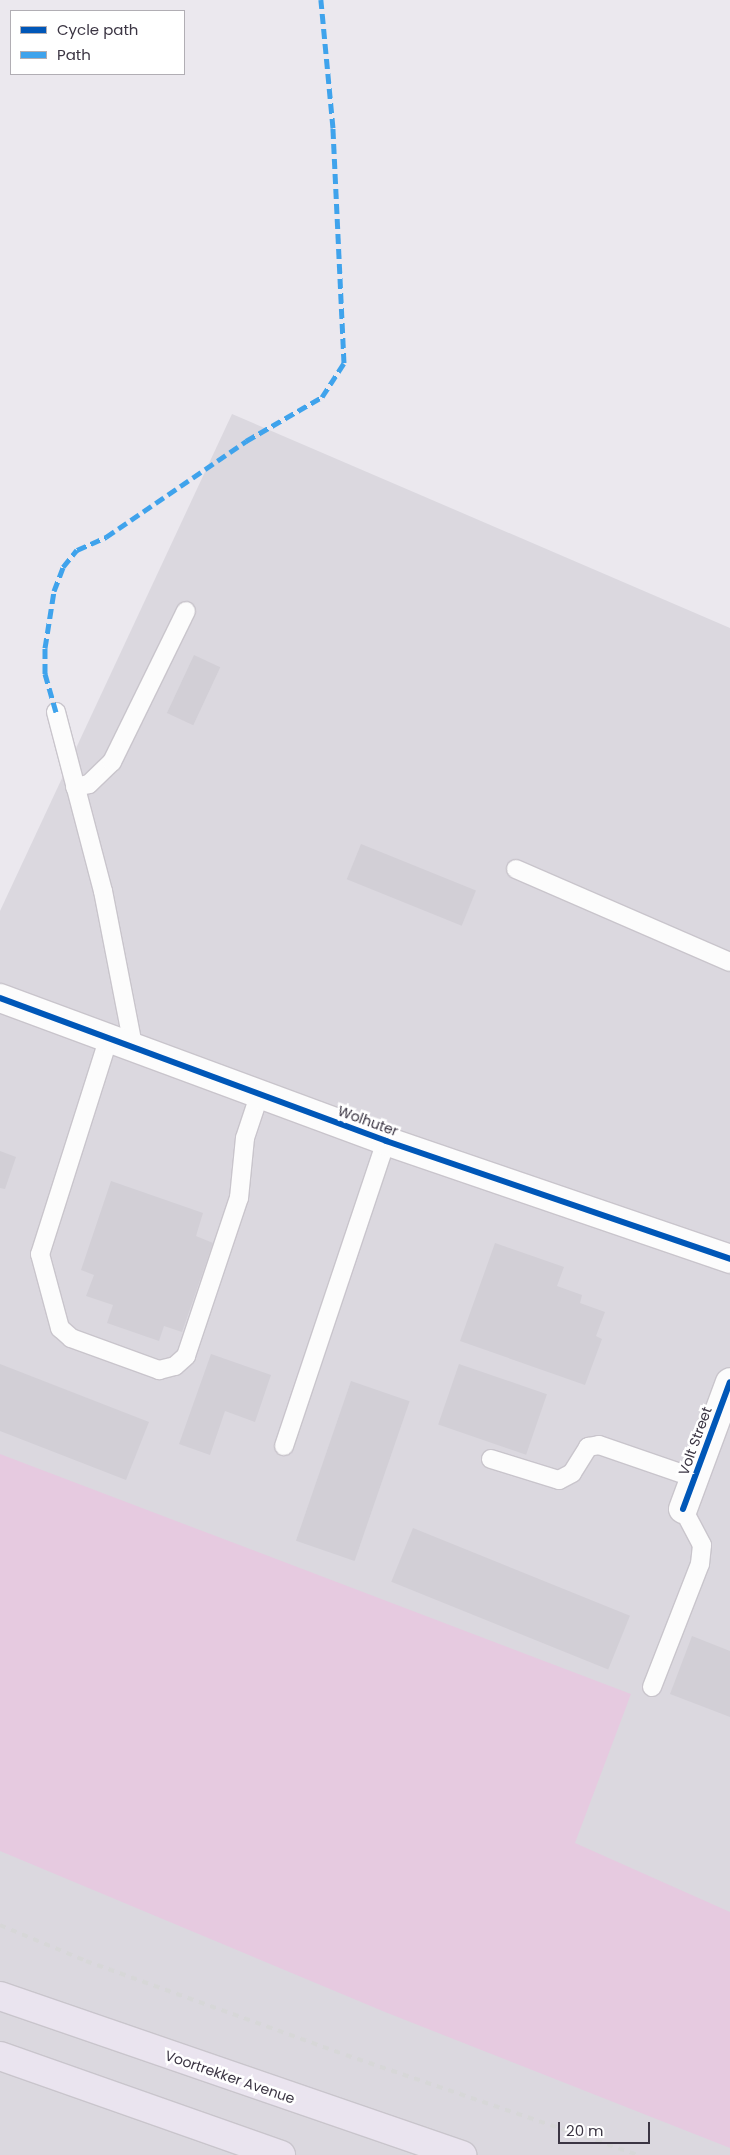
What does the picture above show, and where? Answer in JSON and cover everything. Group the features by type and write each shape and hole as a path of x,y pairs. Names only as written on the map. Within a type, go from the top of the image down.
{"main road":[{"name":"Voortrekker Avenue","path":"0,1996 462,2155"},
{"path":"0,2056 281,2155"}],"street":[{"name":"Wolhuter","path":"0,998 121,1041 386,1141 730,1259"},
{"name":"Volt Street","path":"683,1509 730,1382"}],"lane":[{"path":"75,787 89,784 112,762 186,612"},
{"path":"56,712 103,891 121,1041 40,1254 41,1269 60,1328 70,1338 159,1370 175,1366 186,1356 239,1198 245,1138 260,1093"},
{"path":"516,869 730,962"},
{"path":"284,1446 386,1141"},
{"path":"491,1459 559,1480 572,1474 588,1447 598,1446 695,1478"},
{"path":"652,1686 700,1564 702,1545 683,1509"}],"shaded area":[{"path":"232,414 730,628 730,2155 0,2155 0,911"},
{"path":"0,1454 631,1694 575,1843 730,1912 730,2148 385,2012 0,1851"}],"building":[{"path":"194,655 220,667 193,725 167,713"},
{"path":"361,844 476,890 462,926 347,879"},
{"path":"0,1151 16,1157 5,1189 0,1188"},
{"path":"111,1181 203,1213 196,1236 213,1243 182,1332 164,1326 159,1341 107,1323 113,1305 86,1296 94,1275 81,1270"},
{"path":"495,1243 564,1267 557,1286 582,1295 580,1303 605,1312 596,1336 602,1339 585,1385 460,1341"},
{"path":"211,1354 271,1375 255,1422 225,1411 210,1455 179,1444"},
{"path":"0,1364 149,1422 126,1480 0,1431"},
{"path":"459,1364 547,1394 526,1455 438,1425"},
{"path":"351,1381 410,1401 355,1561 296,1541"},
{"path":"413,1528 630,1616 608,1669 391,1582"},
{"path":"692,1636 730,1651 730,1717 670,1694"}],"railway":[{"path":"0,1925 86,1961 346,2055 638,2155"}],"marked path":[{"path":"56,712 45,674 45,648 54,591 63,567 77,550 106,537 246,441 322,397 344,363 333,128 321,0"}],"cycle path":[{"path":"0,998 386,1141 730,1259"},
{"path":"683,1509 730,1382"}]}
